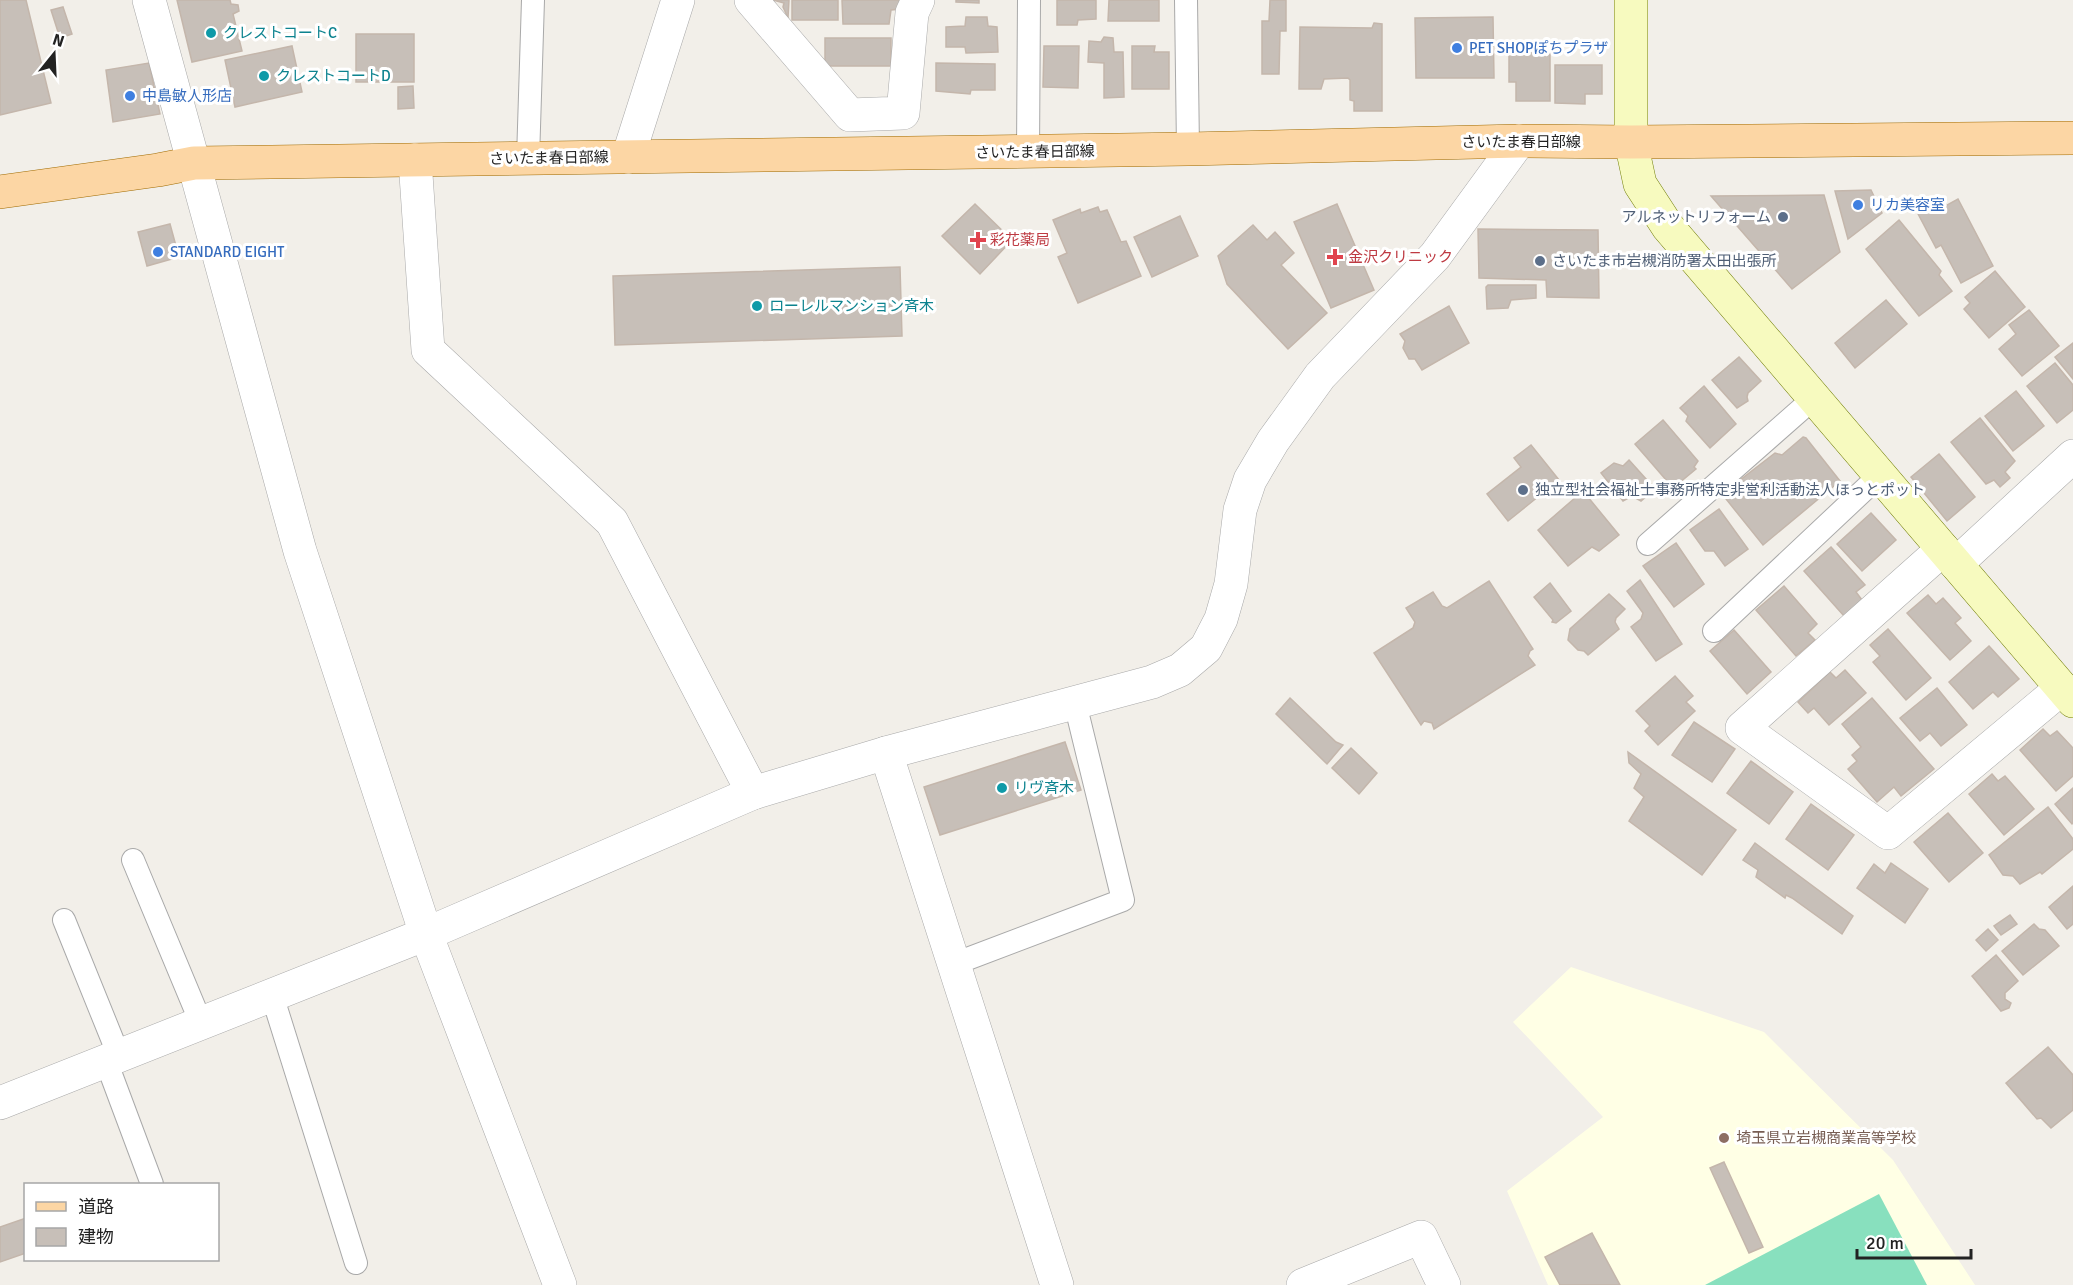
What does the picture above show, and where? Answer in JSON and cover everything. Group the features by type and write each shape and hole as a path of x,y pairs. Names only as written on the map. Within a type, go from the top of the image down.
{"main road":[{"name":"さいたま春日部線","path":"0,192 194,163 1188,150 1519,141 2073,138"}],"street":[{"path":"149,0 300,551 426,934 560,1285"},
{"path":"628,157 678,0"},
{"path":"751,0 850,115 903,113 912,13 918,0"},
{"path":"1631,0 1631,142 1640,184 1668,227 1950,556 2067,694 1888,833 1742,728 1950,556 2073,456"},
{"path":"0,1103 426,934 753,793 886,753 1152,682 1180,670 1206,648 1221,619 1231,584 1240,510 1250,480 1273,441 1320,376 1435,256 1519,141"},
{"path":"415,160 428,350 612,522 753,793"},
{"path":"886,753 1057,1285"},
{"path":"1303,1285 1422,1237 1444,1285"}],"lane":[{"path":"528,159 532,0"},
{"path":"1028,152 1029,0"},
{"path":"1186,0 1188,150"},
{"path":"1648,544 1814,398"},
{"path":"1714,631 1880,475"},
{"path":"954,964 1123,900 1075,703"},
{"path":"133,860 201,1023"},
{"path":"64,920 112,1058 151,1183"},
{"path":"272,995 356,1263"}],"shaded area":[{"name":"埼玉県立岩槻商業高等学校","path":"1571,967 1764,1032 1893,1160 1975,1285 1548,1285 1507,1191 1603,1117 1513,1022"}],"green space":[{"path":"1879,1194 1927,1285 1705,1285"}],"building":[{"path":"0,0 26,0 51,103 0,115"},
{"name":"クレストコートC","path":"177,0 230,0 231,4 238,5 239,11 233,14 242,51 192,62"},
{"path":"773,0 789,0 788,18 783,7 784,3"},
{"path":"792,0 838,0 838,20 792,20"},
{"path":"842,0 900,0 901,9 891,10 889,24 843,24"},
{"path":"956,0 979,0 979,3 956,2"},
{"path":"1057,0 1096,0 1096,19 1078,20 1077,25 1057,25"},
{"path":"1109,0 1159,0 1159,21 1108,21"},
{"path":"1270,0 1286,0 1286,31 1280,31 1279,74 1262,74 1262,21 1269,21"},
{"path":"63,7 72,34 60,38 51,10"},
{"path":"966,17 987,17 988,26 997,27 998,52 966,53 965,47 946,47 946,27 965,26"},
{"path":"1493,17 1494,78 1416,78 1415,18"},
{"path":"1374,23 1382,24 1382,111 1354,111 1354,101 1350,100 1350,80 1348,78 1324,79 1321,89 1299,89 1300,27 1372,28"},
{"path":"356,34 414,34 414,82 356,82"},
{"path":"1104,37 1113,38 1114,52 1123,52 1124,97 1104,98 1104,63 1088,62 1089,41 1101,42"},
{"path":"825,38 891,38 891,66 825,66"},
{"name":"クレストコートD","path":"292,46 302,92 235,107 225,60"},
{"path":"1044,46 1079,46 1078,88 1043,87"},
{"path":"1132,46 1155,46 1154,52 1169,52 1169,89 1132,89"},
{"path":"1509,51 1550,51 1550,101 1516,101 1516,82 1509,82"},
{"path":"149,63 160,114 113,122 106,70"},
{"path":"936,63 995,64 995,90 971,90 970,94 936,91"},
{"path":"1555,65 1602,65 1602,94 1585,94 1585,104 1555,103"},
{"path":"413,86 414,108 398,109 398,87"},
{"path":"1871,190 1882,213 1848,239 1835,191"},
{"path":"1824,195 1840,252 1792,289 1711,196"},
{"path":"1935,198 1940,209 1958,199 1993,266 1961,283 1941,245 1936,248 1915,208"},
{"path":"975,204 1012,240 980,274 942,236"},
{"path":"1337,204 1374,290 1331,308 1294,222"},
{"path":"1098,207 1100,212 1107,210 1121,242 1126,241 1141,276 1078,303 1058,257 1067,253 1053,220 1080,209 1081,213"},
{"path":"1180,216 1198,256 1152,277 1134,237"},
{"path":"1899,220 1941,271 1939,275 1952,291 1919,316 1866,249"},
{"path":"170,224 179,257 147,266 138,232"},
{"path":"1253,225 1267,240 1275,232 1294,253 1281,265 1327,313 1288,349 1227,284 1218,256"},
{"path":"1478,229 1598,230 1599,298 1547,297 1546,280 1479,278"},
{"name":"ローレルマンション斉木","path":"900,267 902,336 615,345 613,276"},
{"path":"1995,271 2025,307 1989,338 1964,309 1970,303 1965,297"},
{"path":"1488,285 1536,285 1536,298 1511,300 1508,308 1487,309 1486,287"},
{"path":"1886,300 1907,324 1855,368 1835,343"},
{"path":"1449,306 1469,343 1422,370 1415,359 1409,359 1403,348 1405,341 1400,334"},
{"path":"2029,310 2059,346 2022,376 1999,349 2016,334 2009,325"},
{"path":"2073,343 2073,379 2055,357"},
{"path":"1739,357 1761,381 1748,393 1748,401 1737,408 1712,380"},
{"path":"2055,363 2073,385 2073,410 2057,423 2027,386"},
{"path":"1704,386 1736,424 1710,448 1686,421 1688,416 1680,408"},
{"path":"2016,391 2044,426 2013,451 1985,416"},
{"path":"1980,418 2015,461 2005,472 2010,478 2000,487 1994,480 1986,484 1951,442"},
{"path":"1663,420 1698,461 1694,467 1696,469 1673,488 1635,444"},
{"path":"1803,437 1840,481 1763,545 1722,494 1775,453 1782,455"},
{"path":"1531,445 1559,480 1508,521 1487,494 1521,467 1514,458"},
{"path":"1939,454 1975,497 1947,521 1911,477"},
{"path":"1629,460 1655,489 1641,501 1632,496 1623,501 1601,473 1614,463 1623,466"},
{"path":"1583,491 1619,535 1599,551 1592,547 1568,566 1538,530"},
{"path":"1719,509 1748,549 1725,566 1714,551 1705,551 1690,530"},
{"path":"1871,513 1896,540 1862,571 1837,544"},
{"path":"1676,543 1704,584 1674,607 1643,566"},
{"path":"1831,547 1865,585 1856,592 1862,600 1844,616 1804,571"},
{"path":"1640,580 1682,644 1656,661 1631,627 1641,619 1643,613 1627,591"},
{"path":"1489,581 1533,649 1528,656 1535,665 1434,729 1432,723 1424,721 1421,725 1374,653 1413,628 1415,622 1406,608 1433,592 1442,606 1447,608"},
{"path":"1550,583 1571,611 1556,623 1552,622 1553,620 1534,597"},
{"path":"1784,586 1817,624 1808,633 1815,640 1796,656 1756,610"},
{"path":"1609,594 1625,609 1616,618 1615,622 1619,629 1588,655 1578,650 1568,640 1570,629"},
{"path":"1928,595 1936,604 1943,598 1961,618 1955,623 1971,641 1950,660 1907,613"},
{"path":"1888,629 1931,678 1906,700 1873,662 1880,656 1870,645"},
{"path":"1734,630 1771,672 1747,694 1710,651"},
{"path":"1989,646 2019,679 1998,697 1993,692 1973,709 1949,682"},
{"path":"1845,670 1866,693 1829,725 1814,708 1808,713 1798,702 1830,672 1836,678"},
{"path":"1675,676 1693,696 1686,702 1695,711 1658,745 1645,731 1650,726 1636,711"},
{"path":"1937,688 1967,725 1941,746 1930,733 1920,741 1900,718"},
{"path":"1290,698 1336,742 1343,745 1327,764 1276,714"},
{"path":"1872,698 1934,769 1901,796 1894,787 1877,802 1848,769 1857,761 1852,755 1861,747 1842,724"},
{"path":"1694,722 1735,749 1712,782 1672,755"},
{"path":"2043,729 2050,736 2057,731 2073,748 2073,776 2056,791 2020,750"},
{"name":"リヴ斉木","path":"1065,742 1081,790 940,835 924,787"},
{"path":"1351,748 1377,773 1359,794 1332,768"},
{"path":"1628,752 1736,830 1702,875 1629,821 1644,797 1634,788 1641,774 1629,763"},
{"path":"1751,761 1793,792 1769,824 1727,793"},
{"path":"1992,774 1998,781 2005,776 2034,809 2004,835 1969,794"},
{"path":"2073,788 2073,823 2072,824 2055,804"},
{"path":"1811,804 1854,835 1828,870 1786,839"},
{"path":"2048,807 2073,839 2073,849 2042,874 2040,872 2020,884 2013,876 2003,875 1989,855"},
{"path":"1948,813 1983,853 1949,882 1914,842"},
{"path":"1755,843 1853,916 1842,934 1792,898 1786,895 1785,898 1756,877 1758,870 1743,860"},
{"path":"1891,863 1928,889 1905,923 1857,888 1874,864 1885,873"},
{"path":"2073,886 2073,924 2067,929 2049,907"},
{"path":"2010,915 2017,924 2001,935 1994,926"},
{"path":"2034,924 2039,929 2045,930 2059,946 2023,975 2002,951"},
{"path":"1988,929 1998,940 1986,951 1976,940"},
{"path":"1996,955 2018,981 2005,993 2005,999 2011,1003 2009,1008 2001,1011 1972,976"},
{"path":"2048,1047 2073,1075 2073,1110 2051,1128 2041,1118 2037,1119 2006,1083"},
{"path":"1724,1162 1763,1247 1749,1253 1710,1168"},
{"path":"24,1219 24,1254 0,1262 0,1227"},
{"path":"1592,1233 1620,1285 1560,1285 1545,1257"}],"place":[{"name":"クレストコートC","path":"211,33"},
{"name":"PET SHOPぽちプラザ","path":"1457,48"},
{"name":"クレストコートD","path":"264,76"},
{"name":"中島敏人形店","path":"130,96"},
{"name":"リカ美容室","path":"1858,205"},
{"name":"アルネットリフォーム","path":"1783,217"},
{"name":"彩花薬局","path":"978,240"},
{"name":"STANDARD EIGHT","path":"158,252"},
{"name":"金沢クリニック","path":"1335,257"},
{"name":"さいたま市岩槻消防署太田出張所","path":"1540,261"},
{"name":"ローレルマンション斉木","path":"757,306"},
{"name":"独立型社会福祉士事務所特定非営利活動法人ほっとポット","path":"1523,490"},
{"name":"リヴ斉木","path":"1002,788"},
{"name":"埼玉県立岩槻商業高等学校","path":"1724,1138"}]}
